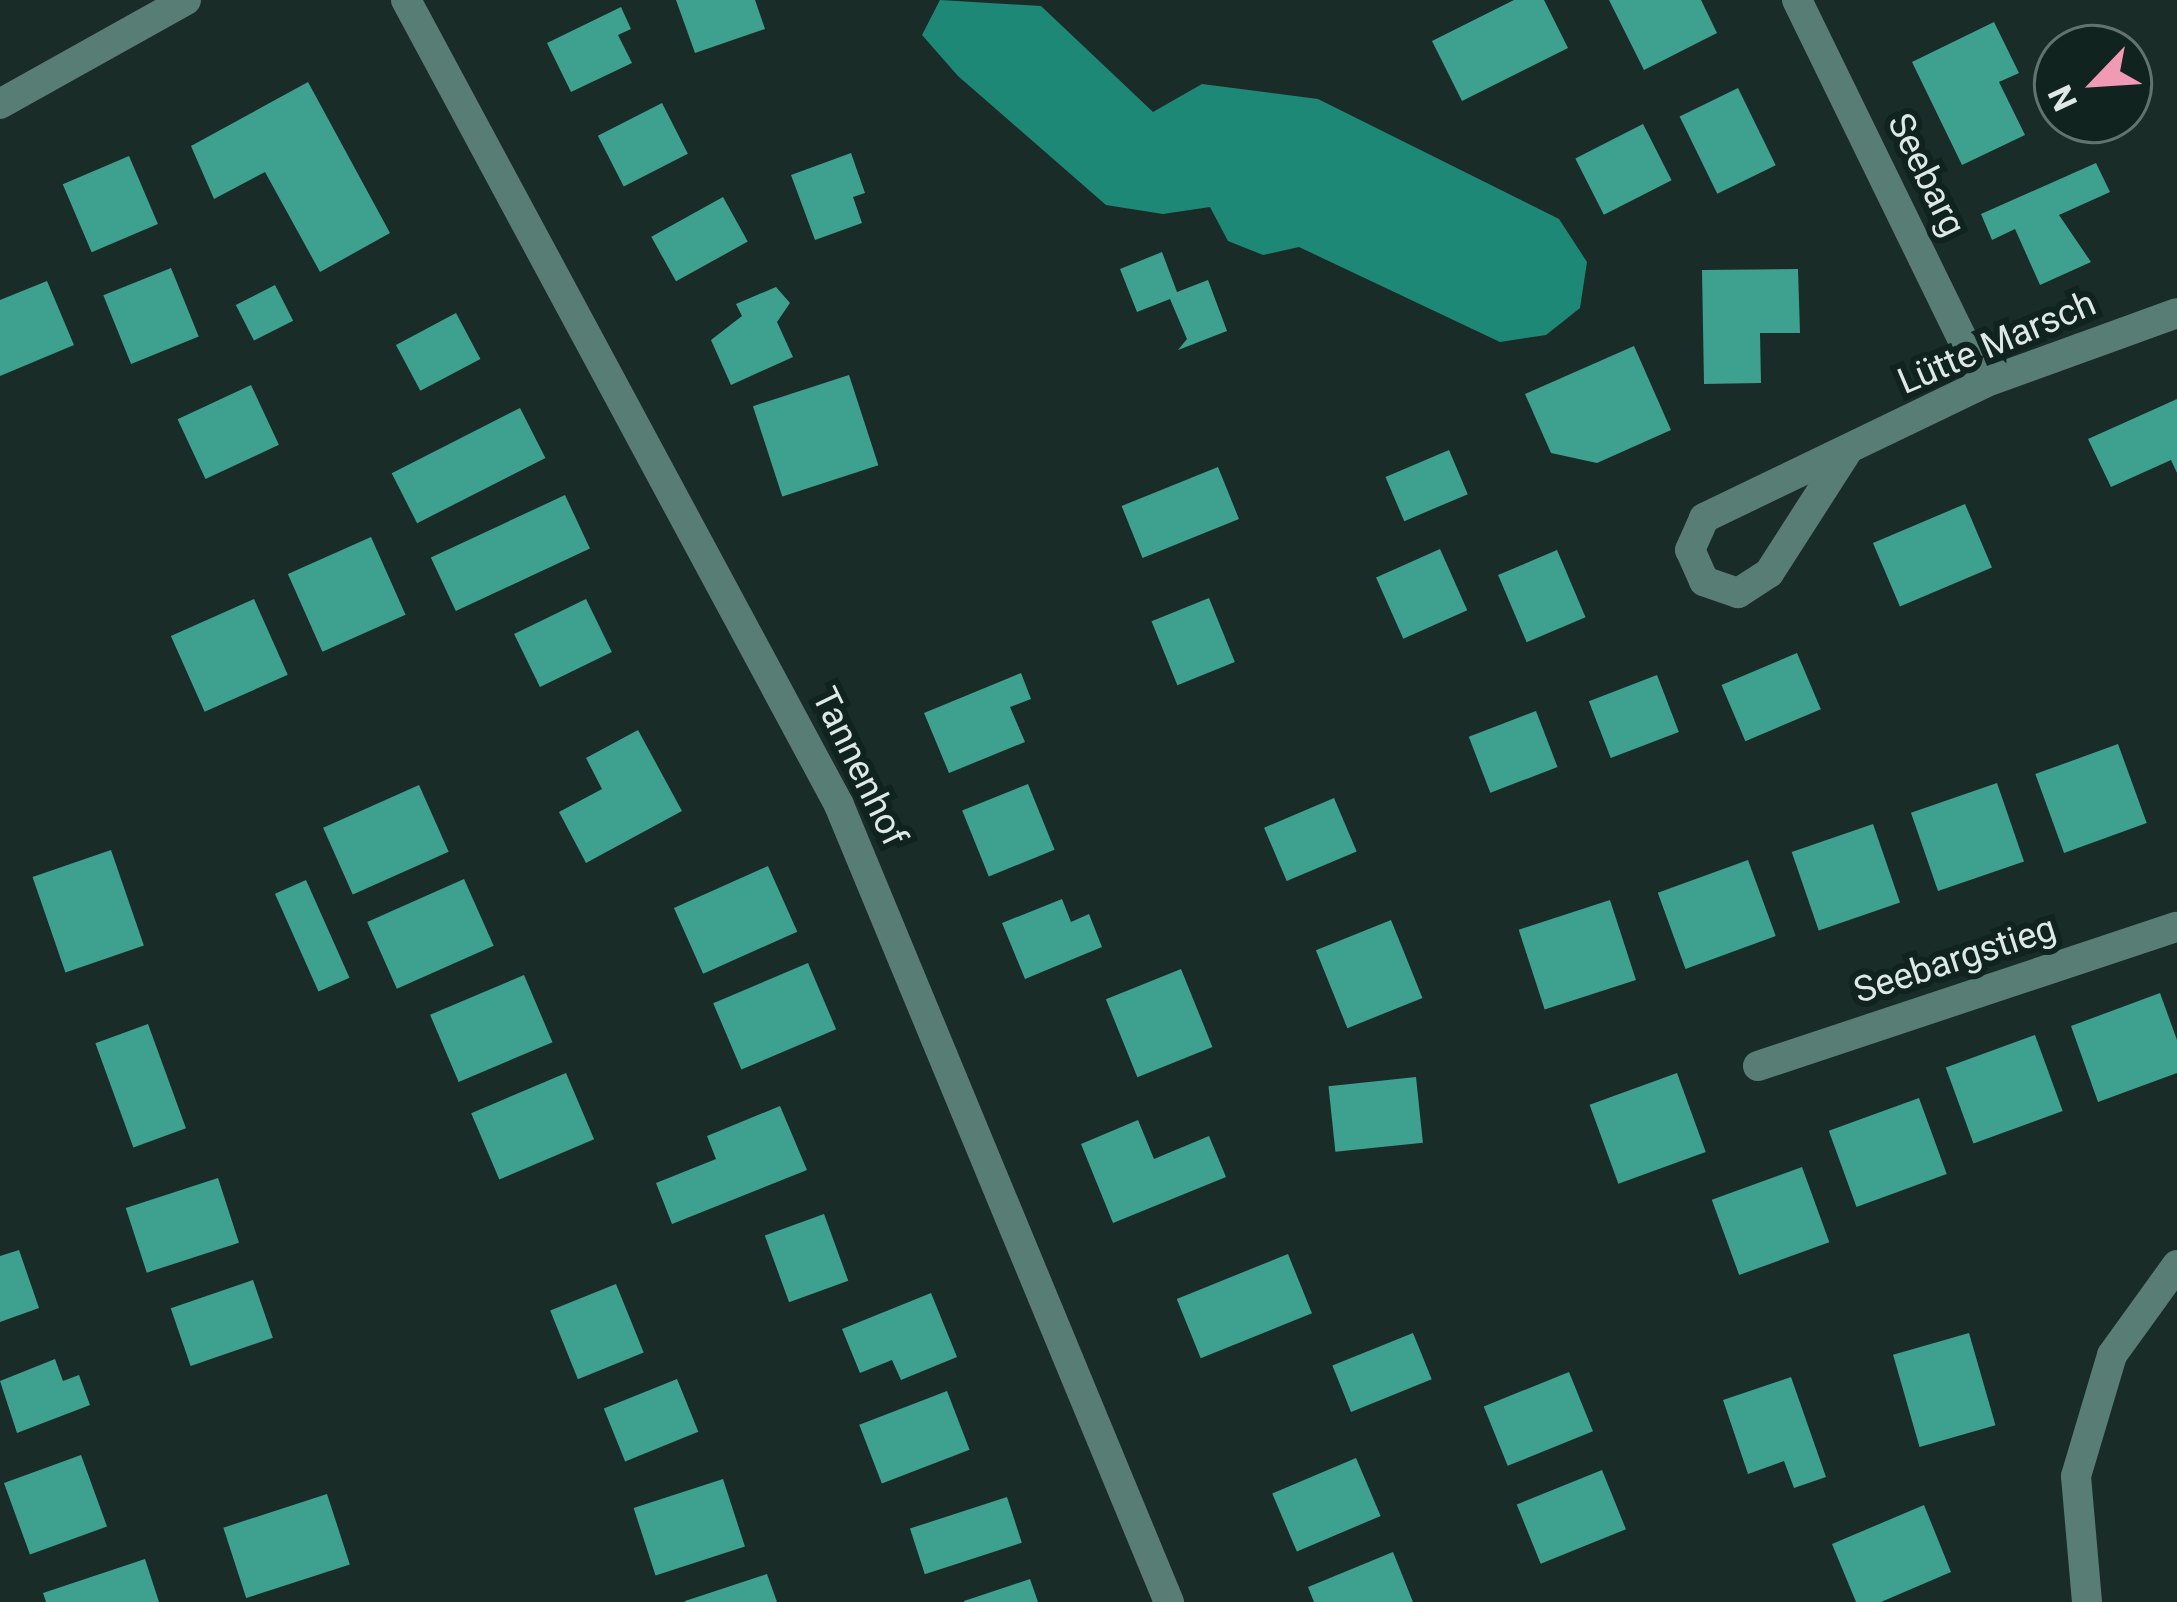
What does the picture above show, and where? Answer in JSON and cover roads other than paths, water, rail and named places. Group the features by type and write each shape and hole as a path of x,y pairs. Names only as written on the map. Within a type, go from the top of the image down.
{"street":[{"path":"0,104 186,0"},
{"name":"Tannenhof","path":"406,0 839,805 1169,1602"},
{"name":"Seebarg","path":"1797,0 1984,383"},
{"name":"Lütte Marsch","path":"1848,450 1769,573 1738,593 1704,581 1690,550 1704,518 1984,383 2177,313"},
{"name":"Seebargstieg","path":"1758,1066 2177,928"},
{"path":"2087,1602 2075,1476 2112,1355 2177,1265"}]}
